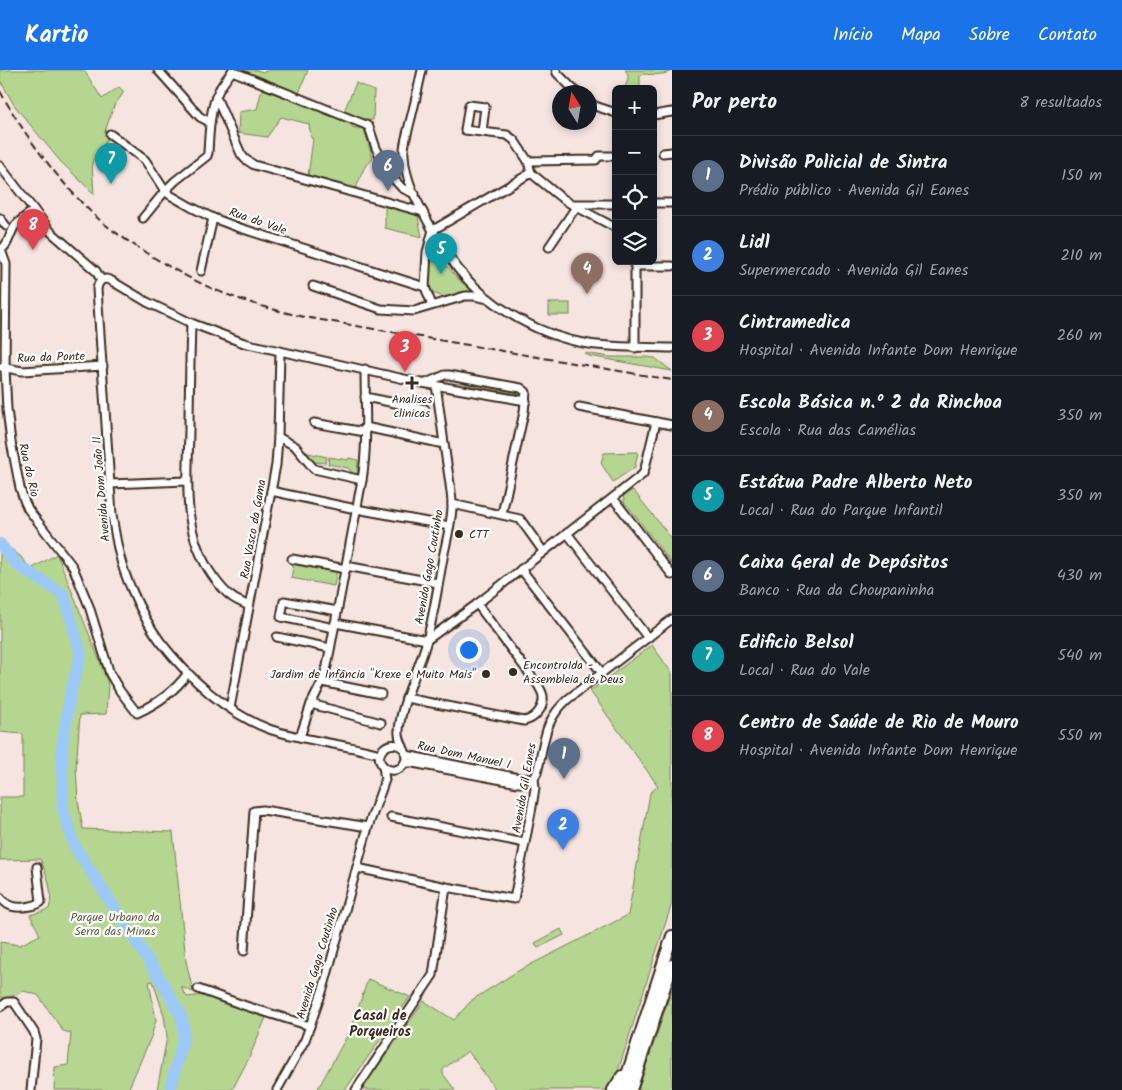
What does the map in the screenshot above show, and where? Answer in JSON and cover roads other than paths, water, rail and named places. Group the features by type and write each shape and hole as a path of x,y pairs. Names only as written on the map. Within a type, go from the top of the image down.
{"highway":[{"path":"622,1090 672,936"},
{"path":"631,1090 672,964"},
{"path":"613,1090 632,1060"}],"street":[{"path":"158,70 200,117 210,122"},
{"path":"144,218 175,181 207,156 210,122 216,97 232,70 369,127 376,148 391,176 402,188 414,194"},
{"path":"422,70 404,152 405,168 414,194 433,230 446,253 468,280 490,300 520,320 557,336 590,344 635,348 672,348"},
{"path":"555,71 569,85"},
{"path":"216,97 241,154 254,165 423,212"},
{"path":"597,107 612,112"},
{"path":"657,114 672,112"},
{"path":"482,132 507,135 514,140 528,161 531,173 574,205 612,226"},
{"name":"Rua do Vale","path":"110,134 145,160 165,191 213,218 425,287"},
{"path":"663,153 672,152"},
{"path":"528,161 596,160 599,156 612,156"},
{"path":"0,166 52,232 96,271 101,280 106,278 147,302 191,323 244,343 280,352 436,385 526,401"},
{"path":"432,305 425,287 427,252 433,230 531,173"},
{"path":"657,203 672,203"},
{"path":"574,205 612,204"},
{"path":"549,247 574,205"},
{"name":"Rua do Rio","path":"34,210 14,228 5,247 1,250 6,264 2,368 11,442 24,500 28,509 73,568 89,606 110,674 120,691 137,712 150,707 164,697 180,684 188,673"},
{"path":"0,218 6,226"},
{"path":"200,271 213,218"},
{"path":"635,265 635,348"},
{"path":"654,265 672,266"},
{"name":"Avenida Dom João II","path":"101,280 98,289 112,514 117,546 130,587 144,617 160,641 188,673 205,689 250,721 270,729 300,737 380,754"},
{"path":"313,286 381,309 414,311 465,296 490,300"},
{"path":"191,323 188,509 192,532 204,563 217,581 231,597 249,606"},
{"name":"Rua Vasco da Gama","path":"230,708 276,464 280,352"},
{"name":"Rua da Ponte","path":"2,368 22,371 103,366"},
{"path":"300,737 327,666 364,470 365,369"},
{"path":"426,383 449,375 521,388 526,392 526,401 502,514"},
{"name":"Avenida Gago Coutinho","path":"405,751 400,740 399,730 406,698 427,640 452,504 436,385"},
{"path":"365,397 425,410"},
{"path":"579,407 672,425"},
{"path":"337,611 284,600 280,617 427,640 477,604 643,474 656,422"},
{"path":"314,423 365,429 444,444"},
{"path":"278,437 295,446 314,469 362,480"},
{"path":"110,484 188,481"},
{"path":"272,491 449,526"},
{"path":"613,498 672,575"},
{"path":"452,504 520,519 543,551"},
{"path":"567,533 648,638"},
{"path":"292,559 438,583"},
{"path":"521,569 602,674"},
{"path":"406,698 524,721 531,720 538,712 544,696 538,685 477,604"},
{"name":"Avenida Gil Eanes","path":"446,888 514,899 535,788 534,778 537,773 548,724 556,711 568,700 672,619"},
{"path":"277,637 330,648"},
{"path":"322,682 381,694"},
{"path":"311,704 381,723"},
{"path":"396,744 405,751 405,763 399,769 387,769 383,766 380,754 384,747 396,744"},
{"name":"Rua Dom Manuel I","path":"405,751 519,778 534,778"},
{"name":"Rua Dom Manuel I","path":"405,763 518,783 526,783 534,778"},
{"name":"Avenida Gago Coutinho","path":"277,1090 305,1040 324,986 368,827 384,780 383,766"},
{"name":"Avenida Gago Coutinho","path":"384,780 394,770"},
{"path":"244,951 254,811 263,810 368,827"},
{"path":"391,817 525,843"},
{"path":"0,897 10,906 25,907 37,905 40,902 37,867"},
{"path":"356,1090 433,975 446,888 357,868"},
{"path":"198,989 310,1026"},
{"path":"0,1006 7,1002 14,1002 34,1032 36,1039 31,1090"}],"waterway":[{"path":"0,544 16,564 64,595 81,654 70,695 62,747 63,810 75,847 161,980 180,1014 184,1026 183,1040 171,1086"}],"railway":[{"path":"0,91 18,122 39,152 73,194 93,214 118,234 144,251 211,288 249,302 304,317 672,380"}],"place":[{"name":"Edificio Belsol","path":"111,184"},
{"name":"Caixa Geral de Depósitos","path":"388,191"},
{"name":"Centro de Saúde de Rio de Mouro","path":"33,250"},
{"name":"Estátua Padre Alberto Neto","path":"441,274"},
{"name":"Escola Básica n.º 2 da Rinchoa","path":"587,294"},
{"name":"Cintramedica","path":"405,372"},
{"name":"Analises clinicas","path":"412,383"},
{"name":"CTT","path":"459,534"},
{"name":"EncontroIda - Assembleia de Deus","path":"513,672"},
{"name":"Jardim de Infância \"Krexe e Muito Mais\"","path":"486,674"},
{"name":"Divisão Policial de Sintra","path":"564,779"},
{"name":"Lidl","path":"563,850"}],"district":[{"name":"Casal de Porqueiros","path":"380,1024"}],"park label":[{"name":"Parque Urbano da Serra das Minas","path":"115,924"}]}
